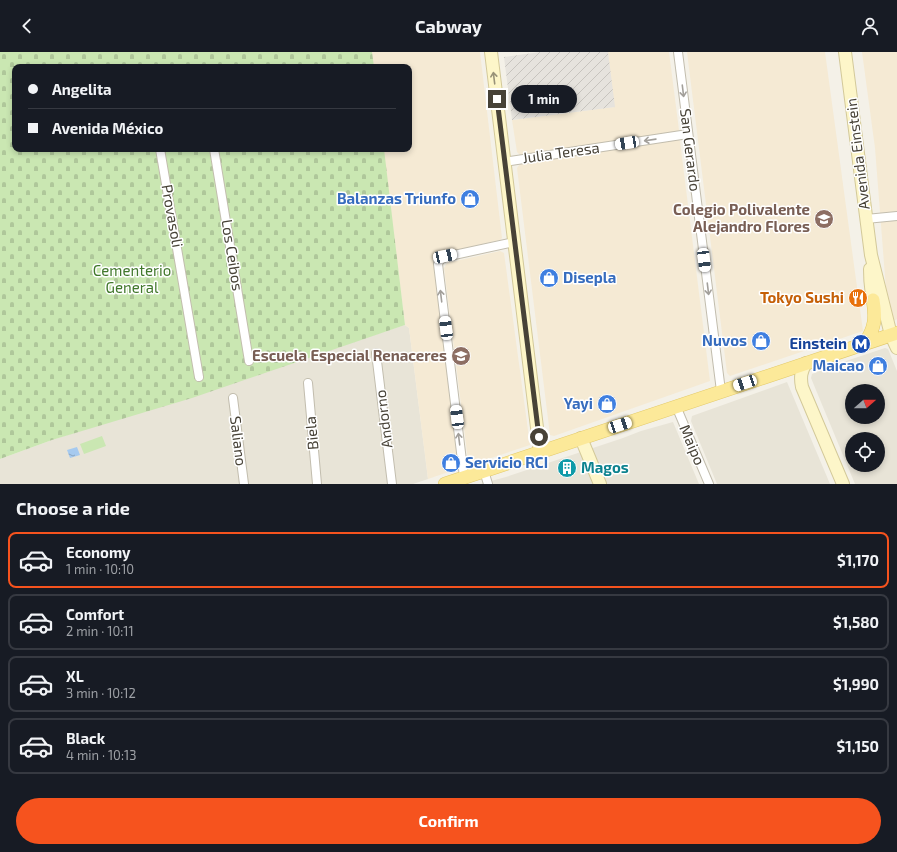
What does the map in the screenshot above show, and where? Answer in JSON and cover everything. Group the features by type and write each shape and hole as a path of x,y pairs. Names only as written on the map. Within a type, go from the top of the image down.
{"main road":[{"path":"865,344 872,332 874,323 875,313 873,300"},
{"path":"444,484 894,334"}],"street":[{"path":"491,52 540,452"},
{"name":"San Gerardo","path":"678,52 721,391"},
{"name":"Avenida Einstein","path":"845,52 866,219 870,255 870,282 873,300 881,319 894,334"},
{"name":"Julia Teresa","path":"504,162 688,134"},
{"name":"Provasoli","path":"161,152 199,377"},
{"name":"Los Ceibos","path":"215,152 250,361"},
{"path":"866,219 897,216"},
{"path":"464,477 438,264 445,256 514,242"},
{"name":"Avenida Einstein","path":"870,255 894,334"},
{"path":"894,334 897,348"},
{"name":"Andorno","path":"376,353 392,484"},
{"path":"806,363 800,378 802,387 843,484"},
{"path":"782,371 790,374 802,387"},
{"name":"Biela","path":"308,383 317,484"},
{"name":"Saliano","path":"233,398 244,484"},
{"name":"Maipo","path":"676,406 709,484"},
{"path":"581,438 600,484"},
{"path":"484,471 488,484"}],"shaded area":[{"path":"371,52 480,52 502,238 500,240 439,254 433,260 460,468 428,479 409,328 405,325 383,152 412,152 412,64 373,64"},
{"path":"540,52 608,52 615,107 512,120 504,57"},
{"path":"608,52 669,52 679,130 677,132 520,155 517,152 512,120 614,107"},
{"path":"687,52 825,52 863,331 730,376 727,373"},
{"path":"862,52 897,52 897,319 894,321 886,289 875,148"},
{"path":"677,139 680,141 710,381 554,436 550,435 517,168 520,164"},
{"path":"500,251 504,253 530,445 473,464 468,461 444,268 447,263"},
{"path":"405,325 409,328 428,479 413,484 0,484 0,459 52,440"},
{"path":"885,348 888,349 897,371 897,484 855,484 850,472 885,472 885,432 845,432 845,460 811,378 812,374"},
{"path":"787,382 830,484 717,484 691,421 692,416"},
{"path":"673,422 699,484 480,484 506,477 641,431"}],"green space":[{"name":"Cementerio General","path":"0,52 372,52 374,64 12,64 12,152 384,152 405,325 192,398 52,440 0,459"},
{"path":"102,436 106,446 84,454 80,444"}],"water":[{"path":"77,447 80,455 70,458 67,450"}],"place":[{"name":"Balanzas Triunfo","path":"470,199"},
{"name":"Colegio Polivalente Alejandro Flores","path":"824,219"},
{"name":"Disepla","path":"549,278"},
{"name":"Tokyo Sushi","path":"858,298"},
{"name":"Nuvos","path":"761,341"},
{"name":"Einstein","path":"861,344"},
{"name":"Escuela Especial Renaceres","path":"461,356"},
{"name":"Maicao","path":"878,366"},
{"name":"Yayi","path":"607,404"},
{"name":"Servicio RCI","path":"451,463"},
{"name":"Magos","path":"567,468"}],"route":[{"path":"497,99 539,437"}]}
